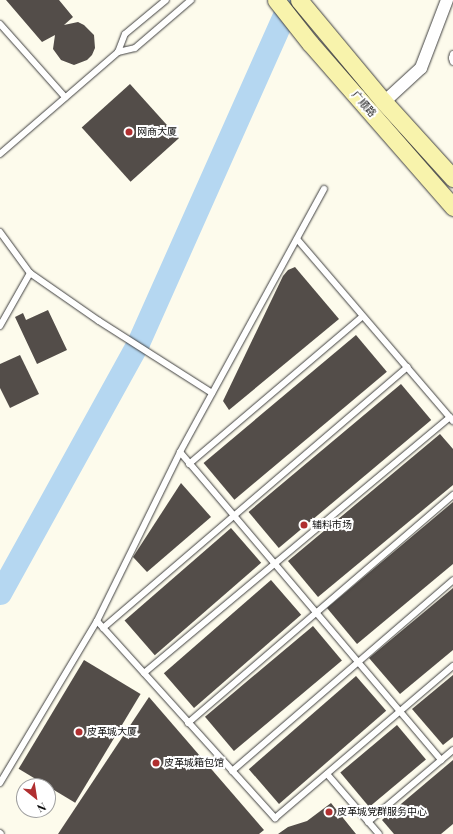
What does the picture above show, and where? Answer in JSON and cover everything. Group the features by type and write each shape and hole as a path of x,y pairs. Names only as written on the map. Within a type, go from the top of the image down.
{"main road":[{"name":"广顺路","path":"276,0 310,43 453,207"},
{"name":"广顺路","path":"299,0 324,32 384,102 453,178"}],"street":[{"path":"384,102 421,68 447,0"}],"lane":[{"path":"118,52 125,34 166,0"},
{"path":"0,154 118,52 135,48 191,0"},
{"path":"0,24 65,97"},
{"path":"453,54 453,62"},
{"path":"0,783 96,621 180,452 324,189"},
{"path":"0,232 30,273 99,321 212,393"},
{"path":"144,673 451,419 296,239"},
{"path":"0,326 30,273"},
{"path":"189,464 363,316"},
{"path":"103,628 407,367"},
{"path":"180,452 441,760"},
{"path":"188,723 453,495"},
{"path":"232,771 453,580"},
{"path":"96,621 275,818 453,666"},
{"path":"368,822 453,750"},
{"path":"327,774 379,834"}],"building":[{"path":"6,0 59,0 73,17 64,25 78,22 84,25 94,35 95,48 92,55 87,60 74,65 61,60 53,49 55,35 42,42"},
{"name":"网商大厦","path":"130,84 179,138 131,182 82,127"},
{"path":"295,267 339,319 229,410 223,401 283,276 288,270"},
{"path":"48,310 67,350 37,364 15,317 23,313 26,320"},
{"path":"356,335 387,372 234,500 204,463"},
{"path":"20,355 39,394 10,408 0,388 0,364"},
{"path":"401,384 431,420 279,548 249,512"},
{"path":"440,434 453,449 453,485 318,597 288,561"},
{"path":"181,483 211,517 147,572 133,557"},
{"path":"453,502 453,564 357,644 327,608"},
{"path":"231,528 261,563 155,655 125,621"},
{"path":"271,580 301,615 194,708 164,673"},
{"path":"453,588 453,650 400,694 369,658"},
{"path":"313,626 342,660 234,751 205,717"},
{"name":"皮革城大厦","path":"84,660 141,694 75,803 56,791 56,778 34,778 19,769"},
{"path":"453,675 453,737 443,745 412,709"},
{"path":"356,676 386,711 279,804 249,769"},
{"name":"皮革城箱包馆","path":"149,697 264,830 259,834 58,834"},
{"path":"397,725 426,759 369,807 340,773"},
{"path":"453,760 453,824 441,834 394,834 382,820"},
{"name":"皮革城党群服务中心","path":"331,803 356,834 278,834 288,827 307,821"}],"waterway":[{"path":"0,593 138,343 291,0"}],"place":[{"name":"网商大厦","path":"129,132"},
{"name":"辅料市场","path":"304,525"},
{"name":"皮革城大厦","path":"79,732"},
{"name":"皮革城箱包馆","path":"156,763"},
{"name":"皮革城党群服务中心","path":"329,812"}]}
